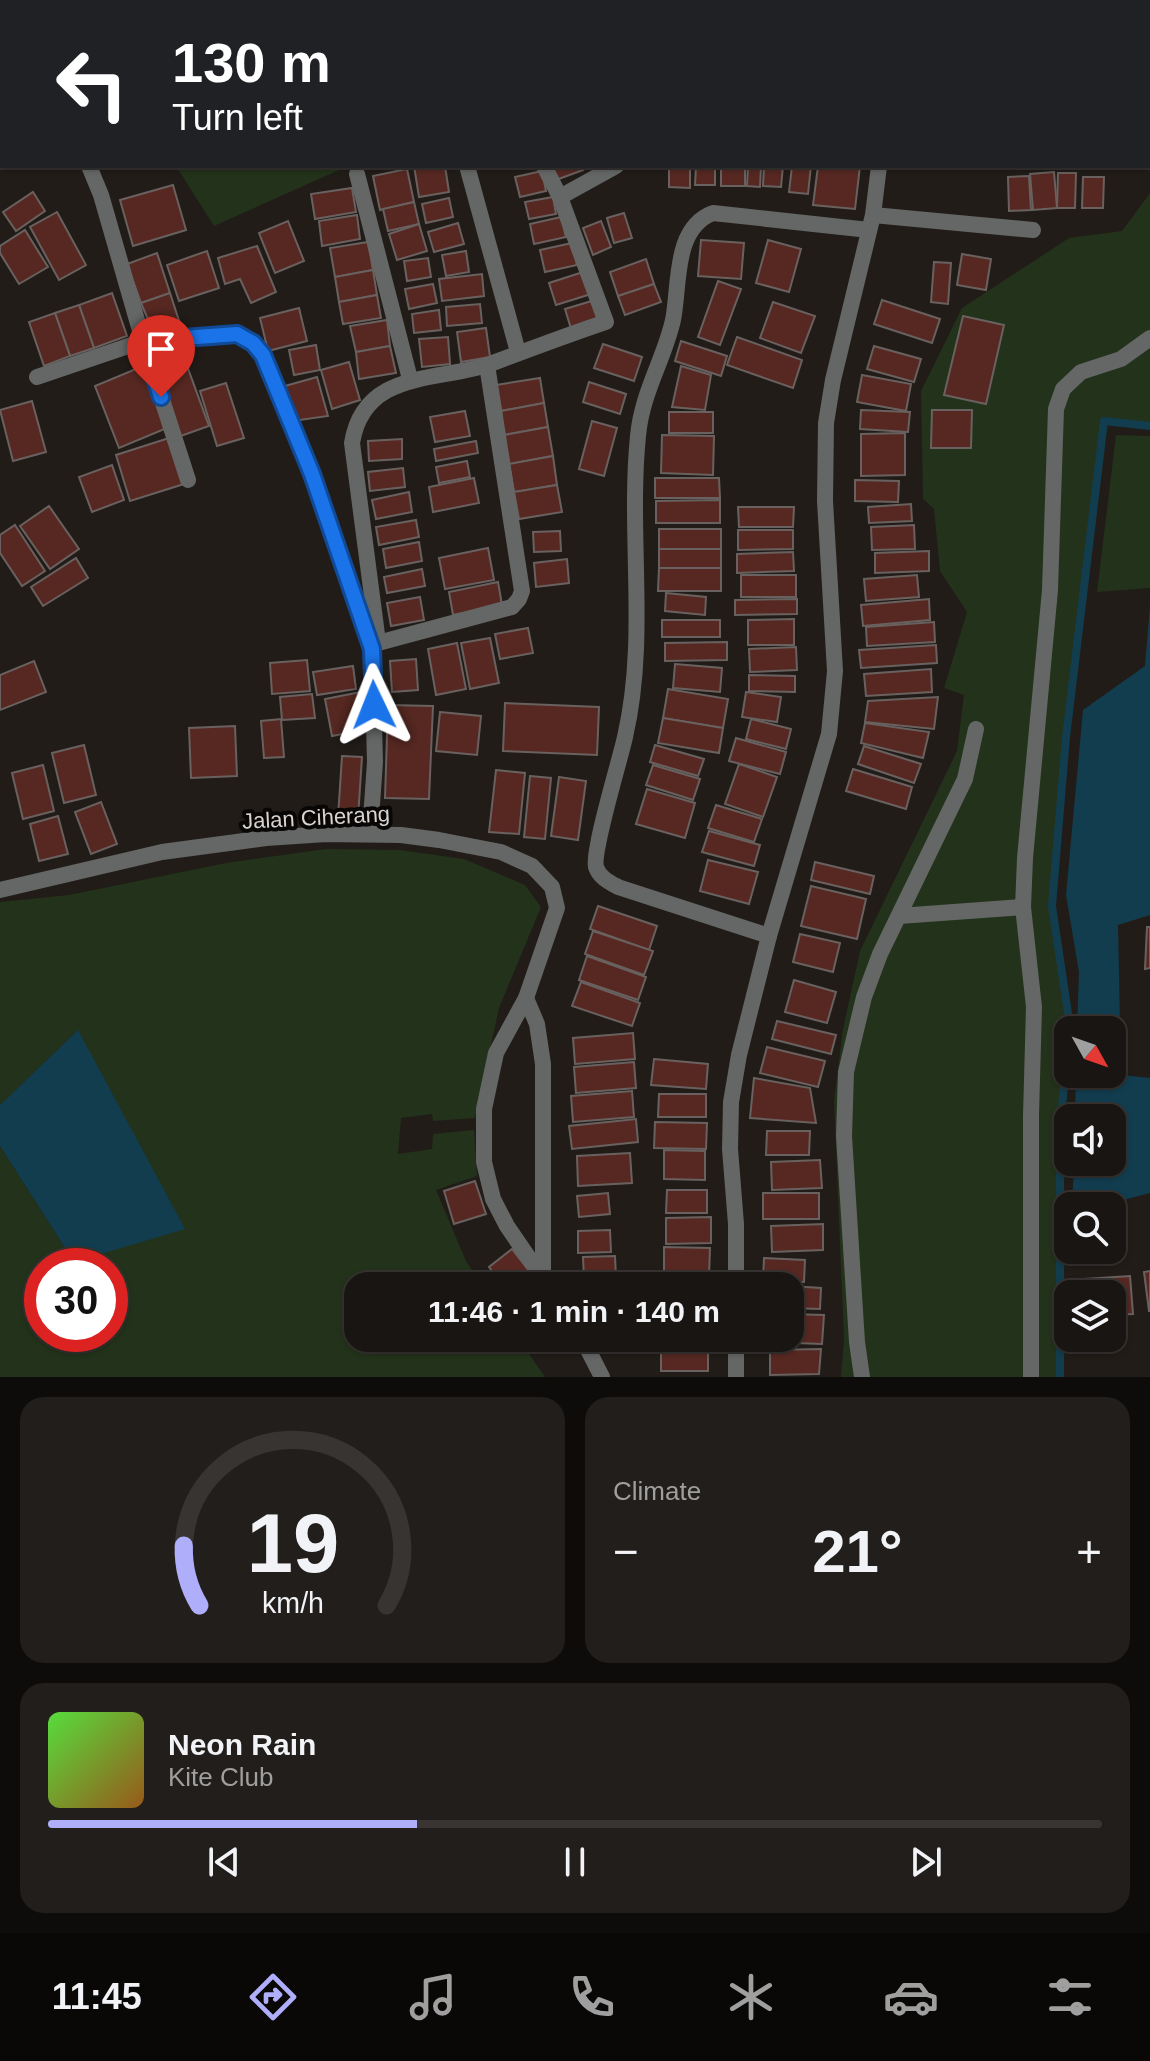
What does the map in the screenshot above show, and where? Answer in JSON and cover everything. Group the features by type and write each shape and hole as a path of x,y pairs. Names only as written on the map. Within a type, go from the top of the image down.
{"street":[{"path":"90,168 101,195 143,341 188,480"},
{"path":"468,168 518,352"},
{"path":"370,833 375,762 375,646 352,443 355,425 383,393 410,379 487,365 606,322 560,197 545,168"},
{"path":"560,197 612,168"},
{"path":"736,1272 731,1102 739,1055 769,936 820,767 834,702 825,501 826,423 833,380 871,222 879,168"},
{"path":"357,174 410,379"},
{"path":"769,936 618,887 602,878 596,867 596,850 617,772 635,683 638,434 649,384 673,322 681,256 690,234 703,217 713,213 1033,230"},
{"path":"37,377 143,341 237,334 253,343 263,355 312,474 375,646"},
{"path":"1031,1377 1034,1007 1023,907 1050,590 1056,409 1063,389 1081,372 1121,359 1150,338"},
{"path":"375,646 512,607 519,599 522,591 487,365"},
{"path":"862,1377 845,1149 846,1072 864,997 880,954 965,779 976,729"},
{"name":"Jalan Ciherang","path":"0,890 162,852 266,838 370,833 426,838 501,852 532,866 545,877 556,898 557,908 526,998 496,1053 484,1109 484,1162 493,1199 507,1226 539,1272"},
{"path":"899,916 1023,907"},
{"path":"526,998 537,1024 543,1064 546,1272"},
{"path":"589,1352 602,1377"},
{"path":"736,1352 736,1377"}],"green space":[{"path":"177,168 344,168 214,226"},
{"path":"1150,193 1150,426 1104,421 1066,737 1052,906 1068,1016 1054,1016 1054,1088 1064,1088 1062,1104 1054,1104 1054,1176 1060,1176 1060,1192 1054,1192 1054,1264 1060,1264 1060,1280 1054,1280 1054,1352 1060,1352 1060,1377 841,1377 844,1339 834,1101 843,1029 860,951 957,751 964,695 944,688 967,612 940,571 934,509 923,499 921,391 962,308 1069,238 1122,231","holes":["963,317 1004,326 986,404 945,395","932,410 971,410 971,448 931,448"]},
{"path":"1116,435 1150,436 1150,588 1097,592"},
{"path":"326,849 400,850 464,859 525,885 541,907 499,1008 475,1118 433,1121 432,1114 401,1118 398,1154 432,1149 433,1134 474,1130 477,1176 436,1190 473,1272 344,1272 344,1352 528,1352 545,1377 0,1377 0,1146 65,1248 24,1248 24,1352 128,1352 128,1248 74,1248 77,1031 0,1105 0,902 69,895 226,863"}],"water":[{"path":"1150,606 1150,915 1118,925 1120,1016 1077,1016 1079,972 1066,895 1083,710 1145,666"},
{"path":"78,1030 185,1229 121,1248 65,1248 0,1146 0,1105"},
{"path":"1126,1076 1150,1078 1150,1193 1126,1199 1126,1192 1073,1192 1073,1176 1126,1176 1126,1104 1075,1104 1076,1088 1126,1088"}],"building":[{"path":"414,168 445,168 449,192 419,197"},
{"path":"552,168 582,168 583,170 556,180"},
{"path":"669,168 690,168 690,188 669,187"},
{"path":"696,168 715,168 715,185 695,185"},
{"path":"721,168 745,168 745,186 721,186"},
{"path":"748,168 761,168 760,187 747,186"},
{"path":"764,168 783,168 781,187 763,186"},
{"path":"792,168 811,168 808,194 789,192"},
{"path":"818,168 860,168 855,209 813,205"},
{"path":"407,169 414,202 380,210 373,176"},
{"path":"542,171 546,191 520,197 515,177"},
{"path":"1054,172 1057,208 1033,210 1030,174"},
{"path":"1058,173 1076,173 1075,208 1057,208"},
{"path":"1029,176 1031,210 1009,211 1008,177"},
{"path":"1083,177 1104,177 1103,208 1082,208"},
{"path":"173,185 186,230 133,246 120,200"},
{"path":"352,188 356,212 315,219 311,194"},
{"path":"33,192 45,211 16,231 3,212"},
{"path":"553,197 556,214 529,219 525,202"},
{"path":"449,198 453,217 426,223 422,204"},
{"path":"414,202 419,224 388,231 383,209"},
{"path":"57,212 86,265 59,280 30,227"},
{"path":"624,213 632,238 614,243 607,218"},
{"path":"357,215 360,239 322,246 319,221"},
{"path":"561,217 566,237 534,244 530,224"},
{"path":"288,221 304,261 275,273 259,233"},
{"path":"601,221 611,247 593,255 583,228"},
{"path":"458,223 464,244 434,252 428,232"},
{"path":"419,224 427,251 397,260 389,234"},
{"path":"25,230 48,267 19,284 0,253 0,246"},
{"path":"701,240 744,243 741,279 698,276"},
{"path":"768,240 801,249 789,292 756,283"},
{"path":"368,242 373,270 335,277 330,248"},
{"path":"572,243 577,265 545,272 540,250"},
{"path":"257,246 276,292 251,303 240,279 225,284 218,258"},
{"path":"207,251 219,288 179,301 167,265"},
{"path":"466,251 469,272 446,276 442,255"},
{"path":"157,253 170,293 141,303 127,264"},
{"path":"962,254 991,259 986,290 957,285"},
{"path":"428,258 431,277 407,281 404,261"},
{"path":"646,259 654,284 618,296 610,272"},
{"path":"934,262 951,263 948,304 931,302"},
{"path":"373,270 377,295 339,302 335,277"},
{"path":"583,272 591,294 556,305 549,283"},
{"path":"482,274 484,296 442,301 439,279"},
{"path":"718,281 741,289 720,345 698,337"},
{"path":"433,284 437,303 409,309 405,289"},
{"path":"654,284 661,302 625,315 618,296"},
{"path":"112,293 127,336 94,348 79,305"},
{"path":"170,293 183,333 156,338 141,303"},
{"path":"377,295 381,318 343,324 339,302"},
{"path":"595,300 602,322 572,332 565,309"},
{"path":"882,300 940,319 932,343 874,324"},
{"path":"773,302 815,316 801,353 760,338"},
{"path":"480,304 482,323 447,326 446,307"},
{"path":"79,305 94,348 70,356 55,313"},
{"path":"299,308 307,341 268,351 260,318"},
{"path":"439,310 441,330 414,333 412,314"},
{"path":"55,313 70,356 44,366 29,322"},
{"path":"963,316 1004,325 986,404 944,395"},
{"path":"387,320 390,346 356,352 350,326"},
{"path":"486,328 490,357 461,362 457,332"},
{"path":"448,337 450,364 422,367 419,339"},
{"path":"737,337 802,360 793,388 727,365"},
{"path":"681,341 727,356 721,376 675,361"},
{"path":"603,344 642,357 634,381 594,368"},
{"path":"316,345 320,370 294,375 289,350"},
{"path":"390,346 396,373 359,379 356,352"},
{"path":"874,346 921,359 914,382 867,369"},
{"path":"349,362 360,400 332,409 321,370"},
{"path":"186,363 209,426 178,437 155,374"},
{"path":"143,366 167,428 119,448 95,386"},
{"path":"681,366 711,375 705,410 672,407"},
{"path":"862,375 911,384 906,411 857,402"},
{"path":"317,377 328,416 293,421 285,386"},
{"path":"540,378 544,403 501,411 496,385"},
{"path":"589,382 626,394 620,414 583,402"},
{"path":"226,383 244,438 217,446 200,391"},
{"path":"32,401 46,452 13,461 0,410"},
{"path":"544,403 548,427 504,435 501,411"},
{"path":"861,410 910,412 908,432 860,429"},
{"path":"932,410 972,410 971,448 931,448"},
{"path":"465,411 470,436 435,442 430,417"},
{"path":"669,412 713,412 713,433 669,433"},
{"path":"592,421 617,428 604,476 579,469"},
{"path":"548,427 553,456 509,464 504,435"},
{"path":"905,433 905,475 861,476 861,434"},
{"path":"662,435 714,436 713,475 661,473"},
{"path":"169,438 184,484 130,501 116,455"},
{"path":"402,439 402,459 369,461 368,441"},
{"path":"476,441 478,453 436,461 434,449"},
{"path":"553,456 557,485 514,492 509,464"},
{"path":"467,461 470,477 439,483 436,467"},
{"path":"112,465 124,500 92,512 79,477"},
{"path":"403,468 405,487 370,491 368,472"},
{"path":"474,478 479,503 433,512 429,487"},
{"path":"655,478 719,478 720,498 655,498"},
{"path":"855,480 899,481 898,502 855,501"},
{"path":"557,485 562,512 519,519 514,492"},
{"path":"409,492 412,512 376,519 372,500"},
{"path":"720,500 720,523 656,523 656,501"},
{"path":"911,504 912,521 869,523 868,507"},
{"path":"49,506 79,549 50,569 20,526"},
{"path":"738,507 794,507 793,527 739,527"},
{"path":"416,520 419,537 379,545 376,527"},
{"path":"15,525 45,571 22,586 0,553 0,535"},
{"path":"914,525 915,549 872,550 871,527"},
{"path":"659,529 721,529 721,549 659,549"},
{"path":"738,530 793,530 793,549 738,550"},
{"path":"560,531 561,551 534,552 533,532"},
{"path":"419,542 422,561 386,568 383,549"},
{"path":"488,548 494,580 445,589 439,558"},
{"path":"659,549 721,549 721,568 659,568"},
{"path":"929,551 929,571 875,573 875,553"},
{"path":"793,552 794,571 737,573 737,554"},
{"path":"76,558 88,578 43,606 31,587"},
{"path":"567,559 569,583 536,587 534,563"},
{"path":"659,568 721,568 721,591 658,591"},
{"path":"422,569 425,586 387,593 384,577"},
{"path":"741,575 796,575 796,597 741,597"},
{"path":"917,575 919,597 866,601 864,579"},
{"path":"498,582 502,605 453,615 449,592"},
{"path":"666,593 706,597 705,615 665,611"},
{"path":"420,597 424,620 391,626 387,603"},
{"path":"797,599 797,614 735,615 735,600"},
{"path":"929,599 930,620 863,626 861,605"},
{"path":"794,619 794,645 748,645 748,620"},
{"path":"662,620 720,620 720,637 662,637"},
{"path":"934,622 935,642 867,646 866,627"},
{"path":"528,628 533,653 500,659 495,634"},
{"path":"490,638 499,683 470,689 461,643"},
{"path":"727,642 727,660 665,661 665,643"},
{"path":"457,643 466,689 436,695 428,649"},
{"path":"936,645 937,663 861,668 859,650"},
{"path":"796,647 797,670 750,672 749,649"},
{"path":"416,659 418,690 392,692 390,661"},
{"path":"307,660 310,691 272,694 270,663"},
{"path":"34,661 46,692 0,710 0,675"},
{"path":"675,664 722,668 720,692 673,688"},
{"path":"353,666 356,689 317,695 313,672"},
{"path":"931,669 932,692 866,696 864,674"},
{"path":"749,675 795,676 795,692 749,691"},
{"path":"668,689 728,699 723,728 663,718"},
{"path":"361,692 368,729 332,736 325,699"},
{"path":"746,692 781,697 777,722 742,717"},
{"path":"312,694 315,718 282,720 280,697"},
{"path":"938,697 934,729 865,722 868,701"},
{"path":"505,703 599,707 597,755 503,751"},
{"path":"388,705 433,706 429,799 385,798"},
{"path":"440,712 481,716 477,755 436,751"},
{"path":"663,718 723,728 719,753 658,743"},
{"path":"281,719 284,757 264,758 261,721"},
{"path":"751,719 791,729 786,749 746,739"},
{"path":"865,723 929,732 923,758 861,743"},
{"path":"235,726 237,776 191,778 189,728"},
{"path":"736,738 786,752 780,774 729,761"},
{"path":"84,745 96,795 64,803 52,753"},
{"path":"655,745 704,759 698,776 650,762"},
{"path":"864,746 921,764 914,783 858,764"},
{"path":"342,756 362,757 358,818 338,817"},
{"path":"739,764 777,777 763,817 725,804"},
{"path":"43,765 54,811 23,819 12,773"},
{"path":"653,765 700,779 693,800 646,785"},
{"path":"853,769 912,787 906,809 846,791"},
{"path":"496,770 525,773 519,834 489,832"},
{"path":"530,776 551,778 545,839 524,837"},
{"path":"559,777 586,781 578,840 551,836"},
{"path":"647,789 695,803 685,838 636,824"},
{"path":"101,802 117,844 91,854 75,812"},
{"path":"716,805 762,819 754,842 708,828"},
{"path":"58,816 68,854 39,861 30,824"},
{"path":"709,831 760,845 754,866 702,852"},
{"path":"708,860 758,872 749,904 700,891"},
{"path":"815,862 874,876 870,894 811,880"},
{"path":"811,886 866,899 857,939 801,926"},
{"path":"598,906 657,926 649,950 590,929"},
{"path":"1147,927 1150,927 1150,968 1145,969"},
{"path":"593,931 653,951 644,975 585,954"},
{"path":"800,934 840,943 833,972 793,962"},
{"path":"587,956 646,977 638,1000 579,980"},
{"path":"794,980 836,992 827,1023 785,1012"},
{"path":"581,982 640,1003 632,1026 572,1006"},
{"path":"777,1021 836,1035 831,1054 772,1039"},
{"path":"633,1033 635,1059 575,1064 573,1038"},
{"path":"767,1047 825,1061 818,1087 760,1073"},
{"path":"654,1059 708,1064 706,1089 651,1085"},
{"path":"634,1062 636,1088 576,1093 574,1067"},
{"path":"754,1078 810,1088 816,1123 750,1118"},
{"path":"632,1091 634,1117 573,1122 571,1096"},
{"path":"659,1094 706,1094 706,1117 658,1117"},
{"path":"636,1119 638,1142 572,1149 569,1126"},
{"path":"655,1122 707,1123 706,1149 654,1148"},
{"path":"767,1131 810,1131 809,1155 766,1155"},
{"path":"664,1150 705,1151 705,1180 664,1179"},
{"path":"630,1153 632,1183 578,1186 577,1156"},
{"path":"820,1160 822,1188 772,1190 771,1162"},
{"path":"475,1181 486,1214 454,1224 444,1191"},
{"path":"667,1190 707,1190 707,1213 666,1213"},
{"path":"608,1193 610,1214 579,1217 577,1196"},
{"path":"763,1193 819,1193 819,1219 763,1219"},
{"path":"711,1217 711,1243 666,1244 666,1218"},
{"path":"823,1224 823,1250 772,1252 771,1226"},
{"path":"610,1230 611,1252 578,1253 578,1231"},
{"path":"664,1247 710,1248 709,1272 664,1272"},
{"path":"512,1249 530,1272 493,1272 489,1267"},
{"path":"615,1256 616,1272 584,1272 583,1257"},
{"path":"764,1258 805,1260 804,1282 804,1272 763,1272"},
{"path":"1150,1271 1150,1311 1149,1311 1144,1272"},
{"path":"1130,1276 1133,1314 1126,1314 1126,1280 1085,1279"},
{"path":"804,1287 821,1288 820,1309 804,1308"},
{"path":"804,1314 824,1315 822,1344 804,1343"},
{"path":"804,1349 821,1349 819,1374 770,1375 770,1352 804,1352"},
{"path":"661,1352 708,1352 708,1371 661,1371"}],"waterway":[{"path":"1060,1377 1060,1135 1069,1020 1052,906 1066,737 1104,421 1150,426"}],"route":[{"path":"161,397 143,341 237,334 253,343 263,355 340,549 372,649 374,705"}]}
